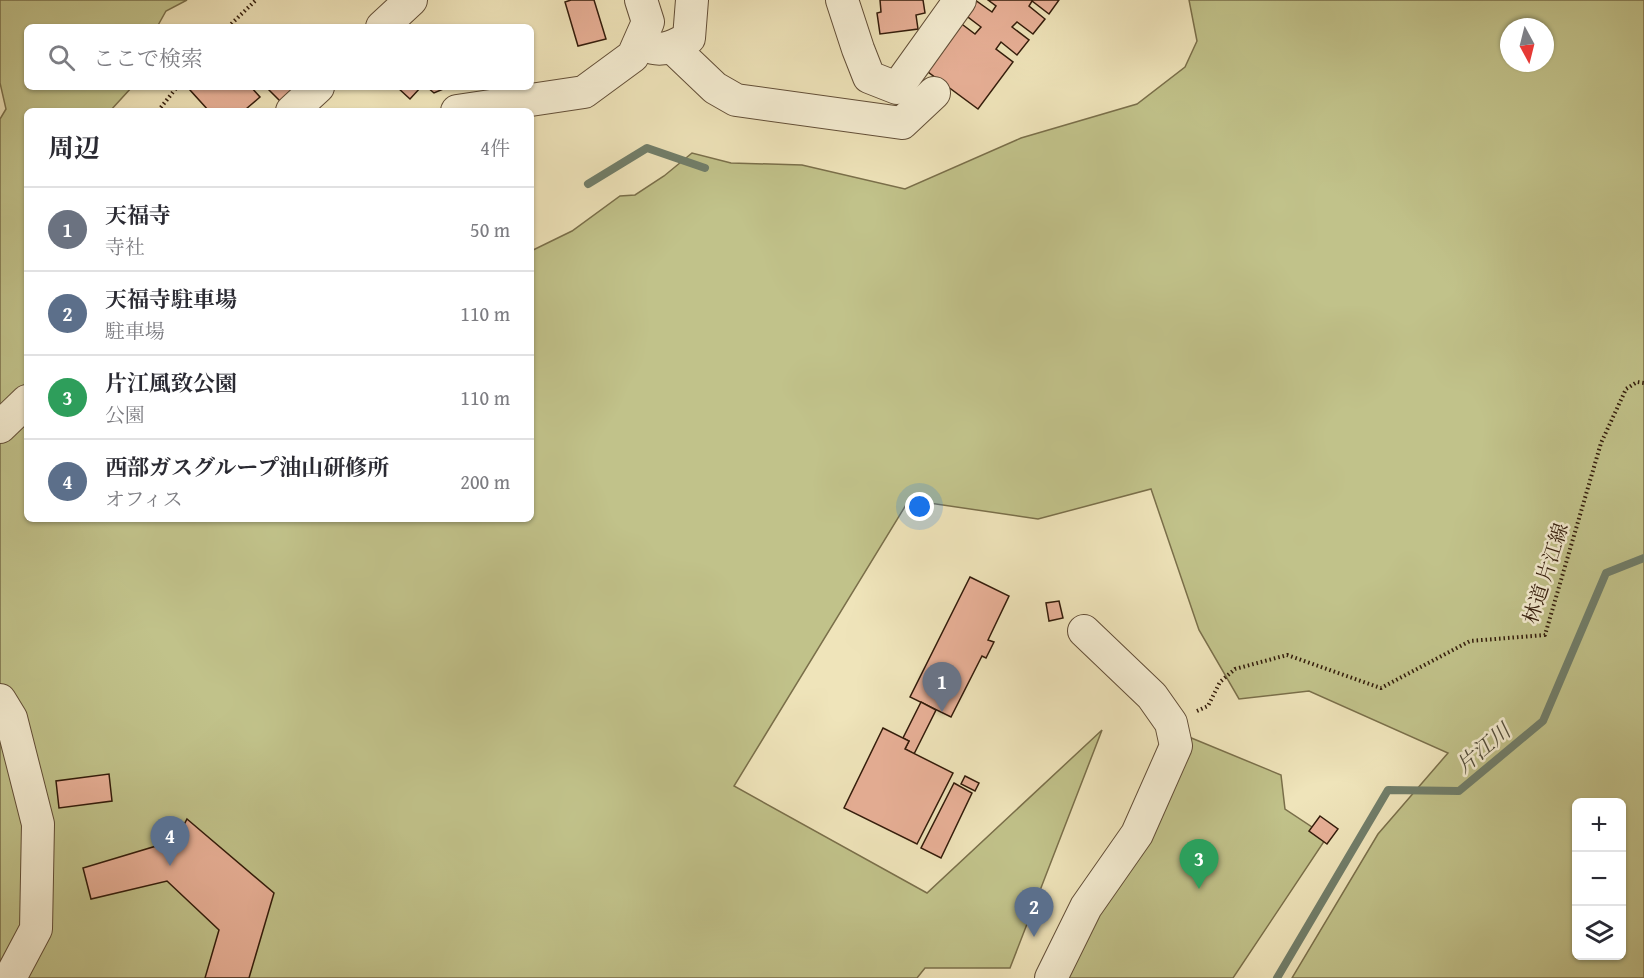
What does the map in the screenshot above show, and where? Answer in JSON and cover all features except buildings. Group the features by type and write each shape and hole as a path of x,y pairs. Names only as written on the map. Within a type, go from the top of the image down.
{"street":[{"path":"385,24 411,0"},
{"path":"477,108 584,92 633,56 648,22 641,0"},
{"path":"638,44 658,49 672,47 689,38 692,0"},
{"path":"842,0 869,77 897,88 960,0"},
{"path":"672,47 715,88 736,100 902,123 934,93"},
{"path":"295,108 315,90"},
{"path":"0,427 24,404"},
{"path":"1051,978 1086,907 1137,834 1176,746 1171,723 1152,696 1084,631"},
{"path":"0,700 11,718 38,824 36,929 10,978"}],"path":[{"path":"231,24 256,0"},
{"path":"160,108 175,90"},
{"name":"林道 片江線","path":"1171,723 1208,706 1220,682 1235,669 1287,655 1381,688 1470,641 1545,635 1601,443 1626,389 1637,382 1644,383"}],"green space":[{"path":"0,0 187,0 166,11 159,24 24,24 24,90 129,90 113,108 24,108 24,522 534,522 534,250 572,231 620,196 635,195 664,176 692,153 731,163 802,165 905,189 1021,138 1137,104 1185,67 1197,41 1189,0 1644,0 1644,978 1292,978 1378,834 1448,753 1309,691 1239,699 1199,630 1151,489 1038,519 909,500 734,786 927,893 1102,730 1010,968 925,968 917,978 0,978 0,119 6,109 0,83"},
{"path":"1189,737 1281,775 1285,809 1327,837 1233,978 1059,978"}],"waterway":[{"path":"588,184 647,148 705,168"},
{"name":"片江川","path":"1277,978 1388,790 1459,791 1543,721 1606,573 1644,558"}],"place":[{"name":"天福寺","path":"942,712"},
{"name":"西部ガスグループ油山研修所","path":"170,866"},
{"name":"片江風致公園","path":"1199,889"},
{"name":"天福寺駐車場","path":"1034,937"}]}
